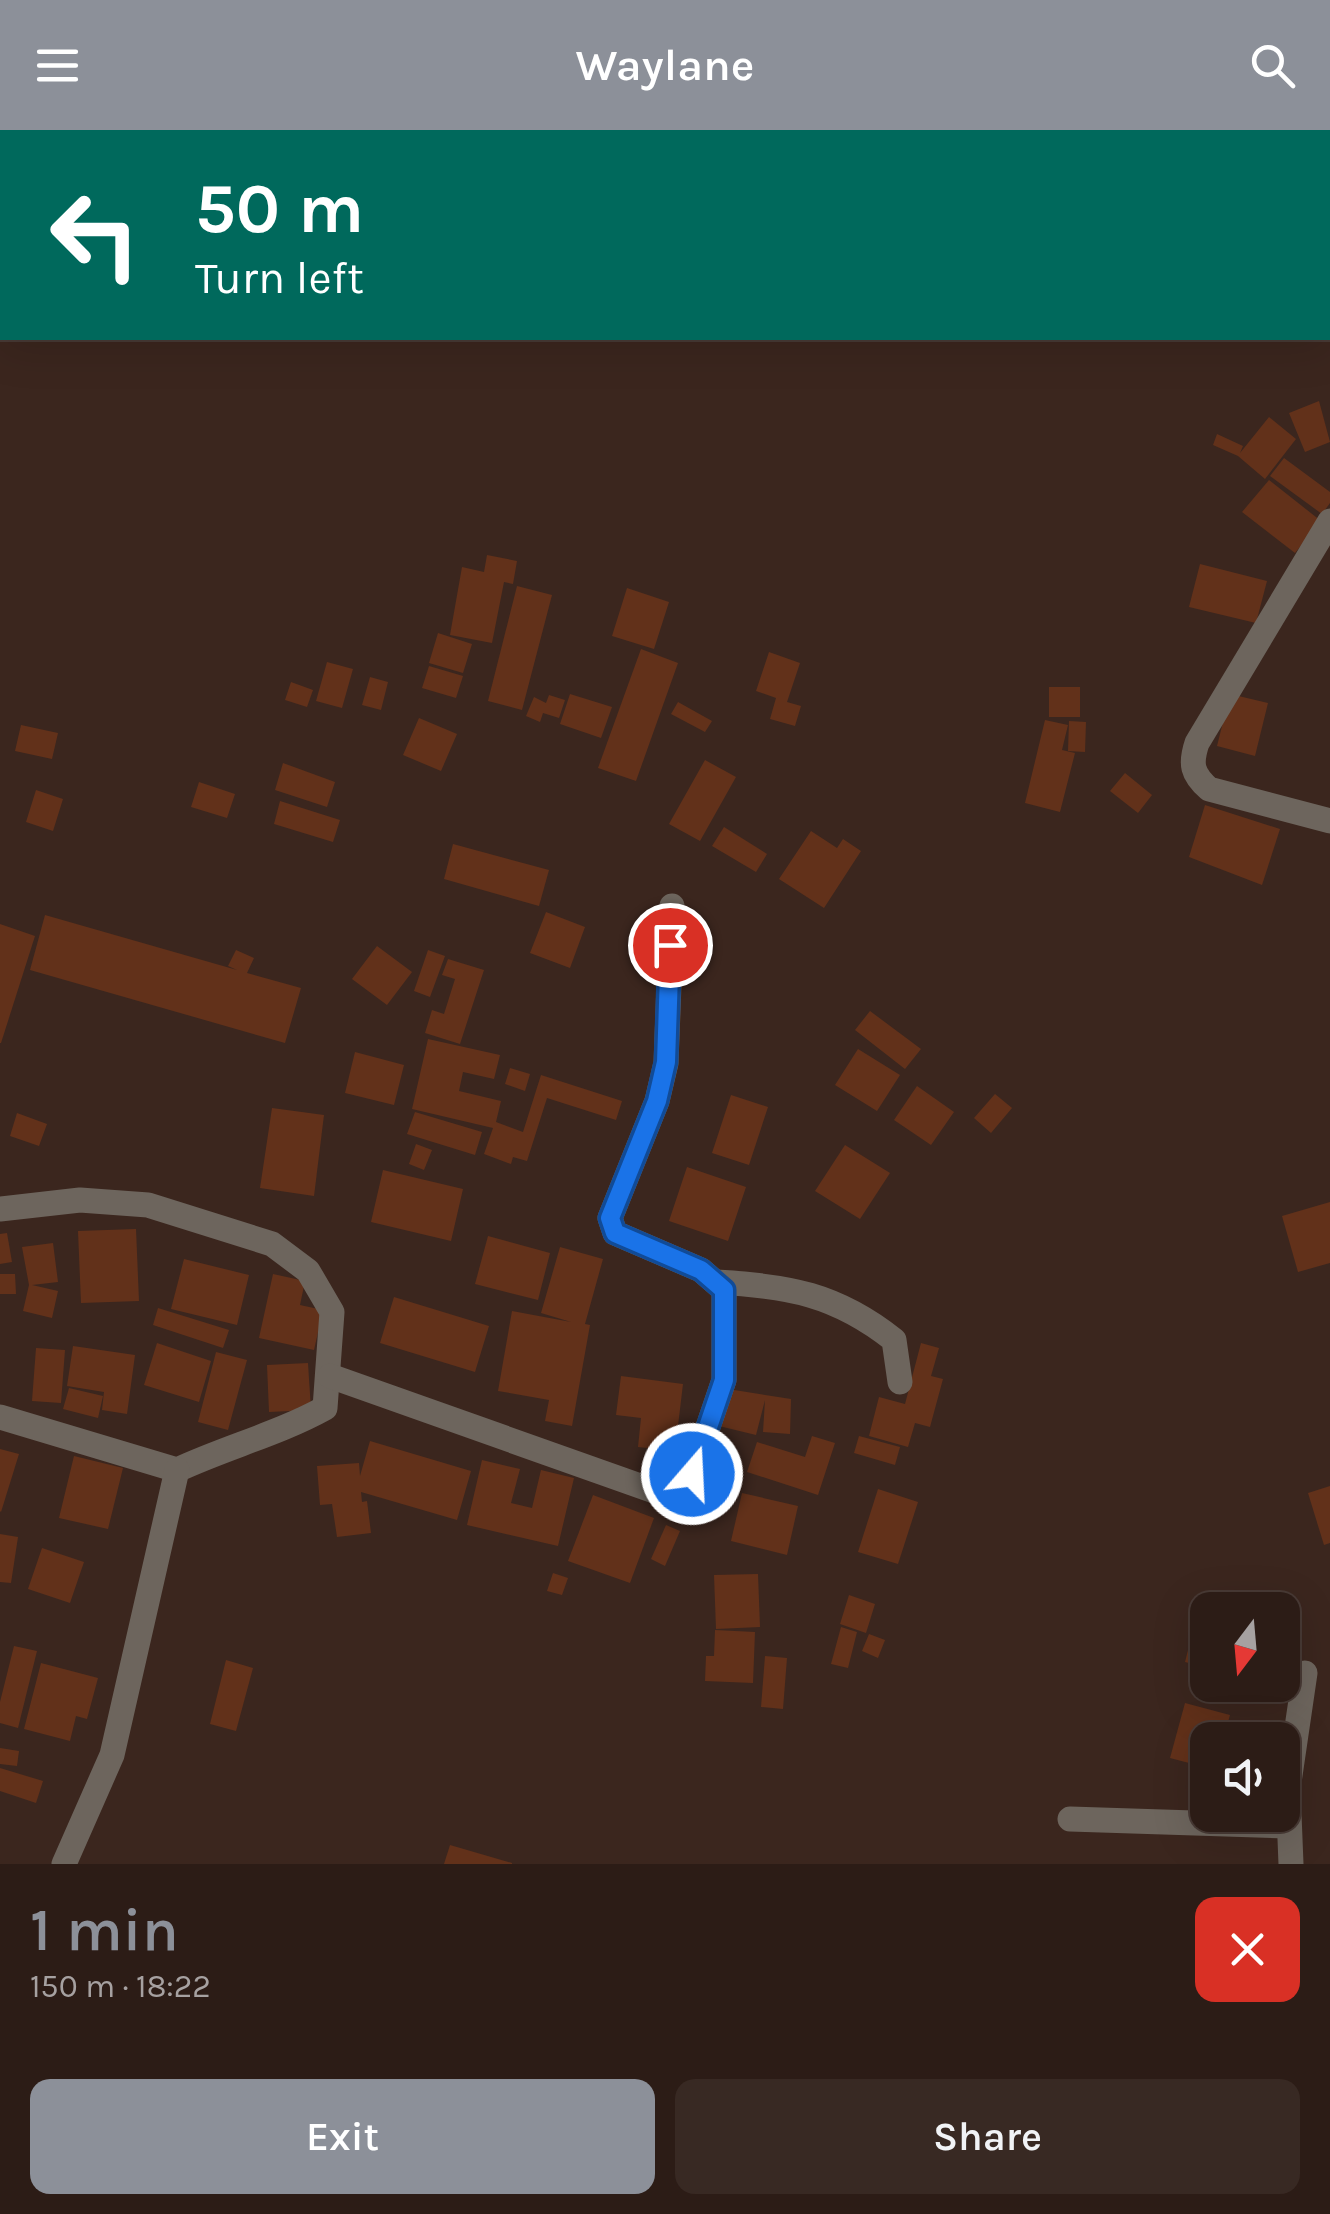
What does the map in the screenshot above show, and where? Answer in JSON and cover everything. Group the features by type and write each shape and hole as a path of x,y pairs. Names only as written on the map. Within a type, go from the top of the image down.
{"street":[{"path":"1330,520 1197,742 1191,760 1196,778 1209,789 1330,821"},
{"path":"330,1376 656,1492 680,1494 692,1474 724,1380 724,1290 701,1270 615,1233 610,1218 657,1101 666,1062 672,906"},
{"path":"0,1209 80,1200 148,1205 272,1244 308,1271 332,1312 330,1376 324,1408 288,1429 227,1446 177,1470 0,1417"},
{"path":"716,1282 788,1286 859,1312 894,1340 900,1382"},
{"path":"64,1864 76,1828 112,1754 177,1470"},
{"path":"1299,1722 1305,1673"},
{"path":"1070,1819 1190,1823"},
{"path":"1287,1832 1291,1864"}],"building":[{"path":"1319,401 1330,442 1305,452 1289,413"},
{"path":"1269,417 1296,439 1265,479 1238,456 1213,445 1217,434 1243,446 1240,453"},
{"path":"1284,458 1330,492 1330,503 1322,514 1270,476"},
{"path":"1269,480 1321,521 1295,553 1242,512"},
{"path":"487,555 517,561 513,584 504,582 492,643 450,635 462,567 484,572"},
{"path":"1200,564 1267,581 1256,623 1189,607"},
{"path":"517,586 552,595 522,710 488,701"},
{"path":"627,588 669,602 654,649 612,636"},
{"path":"438,633 472,644 463,673 429,663"},
{"path":"641,649 678,663 636,781 598,768"},
{"path":"769,652 800,663 787,702 801,706 795,726 770,719 776,698 756,691"},
{"path":"327,662 353,669 342,708 316,701"},
{"path":"429,666 463,676 456,698 422,688"},
{"path":"370,677 388,682 381,710 362,705"},
{"path":"291,682 313,690 307,707 285,700"},
{"path":"1049,687 1080,687 1080,717 1049,717"},
{"path":"570,694 612,707 601,738 560,724"},
{"path":"1230,694 1268,703 1255,756 1217,746"},
{"path":"549,695 565,700 559,718 543,713 540,722 526,716 534,697 546,703"},
{"path":"678,702 712,721 705,732 671,714"},
{"path":"419,718 457,734 441,771 403,755"},
{"path":"1045,720 1068,725 1062,750 1075,753 1060,812 1025,803"},
{"path":"1069,721 1086,722 1085,752 1068,751"},
{"path":"21,725 58,733 52,759 15,751"},
{"path":"705,760 736,777 700,841 669,824"},
{"path":"283,763 335,782 327,807 275,790"},
{"path":"1125,773 1152,795 1138,813 1110,791"},
{"path":"199,782 235,794 227,818 191,807"},
{"path":"36,790 63,799 53,831 26,822"},
{"path":"280,801 340,820 333,842 274,824"},
{"path":"1205,805 1280,829 1262,885 1189,857"},
{"path":"724,827 767,854 756,872 712,846"},
{"path":"811,831 837,848 843,839 861,851 824,908 779,879"},
{"path":"453,844 549,870 539,906 444,879"},
{"path":"546,912 585,927 570,968 530,953"},
{"path":"45,915 237,970 228,966 236,950 254,958 247,973 301,988 285,1043 30,970"},
{"path":"0,924 35,936 1,1043 0,1043"},
{"path":"377,946 412,972 387,1005 352,979"},
{"path":"428,950 445,956 430,997 414,991"},
{"path":"448,959 484,970 460,1044 425,1033 432,1010 444,1014 455,979 442,975"},
{"path":"870,1011 921,1049 905,1069 855,1030"},
{"path":"428,1039 500,1055 494,1079 463,1072 459,1091 501,1101 496,1122 523,1132 541,1075 622,1101 616,1120 547,1098 527,1161 513,1157 511,1164 484,1154 493,1128 412,1109"},
{"path":"858,1049 900,1075 877,1111 835,1085"},
{"path":"355,1052 404,1065 394,1105 345,1093"},
{"path":"510,1068 530,1074 525,1091 505,1084"},
{"path":"917,1086 954,1112 931,1145 894,1120"},
{"path":"995,1094 1012,1108 991,1133 974,1118"},
{"path":"731,1095 768,1107 749,1165 712,1153"},
{"path":"272,1108 324,1115 314,1196 260,1188"},
{"path":"415,1112 482,1132 475,1155 407,1134"},
{"path":"17,1113 47,1124 39,1146 10,1136"},
{"path":"416,1144 432,1150 424,1170 409,1164"},
{"path":"845,1145 890,1173 860,1219 815,1191"},
{"path":"687,1167 746,1187 728,1241 669,1221"},
{"path":"383,1170 463,1189 451,1241 371,1222"},
{"path":"1330,1202 1330,1263 1298,1272 1282,1216"},
{"path":"136,1229 139,1301 81,1303 78,1231"},
{"path":"7,1233 12,1262 0,1264 0,1234"},
{"path":"488,1236 550,1253 538,1300 475,1284"},
{"path":"53,1243 58,1282 32,1285 58,1291 52,1318 23,1311 29,1285 22,1247"},
{"path":"560,1247 603,1259 585,1324 590,1325 572,1426 545,1421 549,1400 498,1391 512,1311 571,1322 541,1313"},
{"path":"184,1259 249,1275 237,1325 171,1309"},
{"path":"0,1274 15,1274 16,1294 0,1294"},
{"path":"273,1274 305,1281 300,1305 323,1310 314,1350 259,1338"},
{"path":"394,1297 489,1326 475,1372 380,1343"},
{"path":"158,1308 229,1330 223,1348 153,1325"},
{"path":"157,1343 211,1361 199,1402 144,1385"},
{"path":"921,1343 939,1348 931,1376 943,1379 930,1427 915,1423 908,1447 869,1436 879,1397 905,1404"},
{"path":"73,1346 135,1355 127,1414 102,1410 104,1392 67,1386"},
{"path":"36,1348 65,1350 61,1403 32,1401"},
{"path":"216,1352 247,1360 228,1430 198,1422"},
{"path":"308,1363 311,1410 269,1412 267,1365"},
{"path":"621,1376 683,1384 675,1451 638,1447 641,1418 616,1415"},
{"path":"69,1388 103,1396 98,1418 63,1409"},
{"path":"728,1389 791,1399 790,1434 763,1432 765,1400 756,1435 719,1426"},
{"path":"812,1436 835,1443 818,1495 747,1472 757,1442 805,1457"},
{"path":"859,1436 900,1447 895,1465 854,1453"},
{"path":"370,1441 471,1471 457,1520 361,1492 362,1502 367,1501 371,1533 337,1537 332,1504 320,1505 317,1466 359,1463 360,1476"},
{"path":"0,1449 19,1454 1,1512 0,1511"},
{"path":"74,1456 123,1468 108,1529 59,1518"},
{"path":"482,1460 520,1469 511,1503 532,1508 541,1470 574,1478 558,1546 467,1525"},
{"path":"1330,1486 1330,1543 1324,1545 1308,1493"},
{"path":"878,1489 918,1502 898,1564 858,1552"},
{"path":"742,1493 798,1506 787,1555 731,1541"},
{"path":"593,1495 654,1518 630,1583 568,1561"},
{"path":"666,1525 680,1531 665,1566 651,1559"},
{"path":"0,1534 18,1537 11,1583 0,1582"},
{"path":"42,1548 84,1562 70,1603 28,1589"},
{"path":"553,1573 568,1578 562,1595 547,1591"},
{"path":"758,1574 760,1627 716,1629 714,1575"},
{"path":"849,1595 875,1604 866,1633 840,1624"},
{"path":"841,1627 857,1632 848,1668 831,1664"},
{"path":"715,1630 755,1632 753,1683 705,1681 706,1656 714,1656"},
{"path":"869,1634 885,1640 878,1658 862,1651"},
{"path":"14,1646 37,1651 18,1728 0,1723 0,1702"},
{"path":"765,1656 787,1658 783,1709 761,1707"},
{"path":"226,1660 253,1668 236,1731 210,1724"},
{"path":"41,1663 98,1678 87,1719 76,1716 70,1741 24,1729"},
{"path":"1185,1703 1230,1715 1228,1722 1190,1722 1190,1763 1170,1758"},
{"path":"0,1748 19,1751 17,1766 0,1764"},
{"path":"0,1768 43,1781 36,1803 0,1791"},
{"path":"450,1845 512,1863 512,1864 444,1864"}],"route":[{"path":"670,945 666,1062 657,1101 610,1218 615,1233 701,1270 724,1290 724,1380 692,1474"}]}
